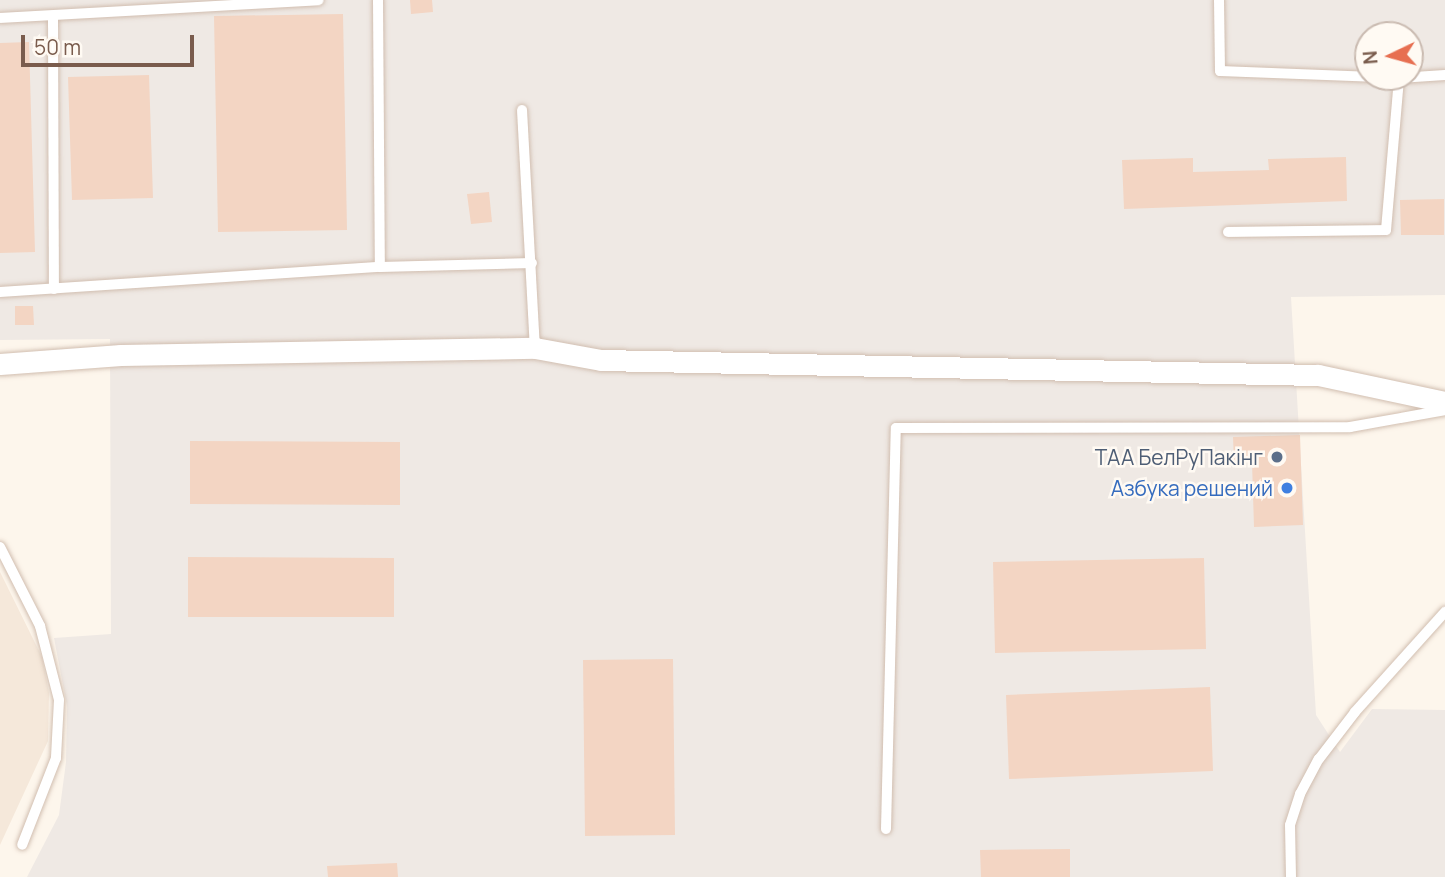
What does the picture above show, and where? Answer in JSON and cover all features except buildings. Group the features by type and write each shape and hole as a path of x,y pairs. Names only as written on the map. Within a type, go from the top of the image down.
{"street":[{"path":"0,364 121,355 535,348 601,360 893,362 1318,375 1445,402"}],"lane":[{"path":"0,18 53,18 318,0"},
{"path":"378,0 380,267"},
{"path":"1219,0 1220,71 1354,76"},
{"path":"53,18 54,289"},
{"path":"1424,76 1445,75"},
{"path":"1228,232 1386,230 1398,91"},
{"path":"522,110 535,348"},
{"path":"0,292 380,267 532,263"},
{"path":"886,829 896,428 1350,427 1445,410"},
{"path":"0,547 40,626 59,700 55,758 22,845"},
{"path":"1291,877 1290,825 1300,794 1319,759 1354,712 1445,611"}],"shaded area":[{"path":"0,0 1445,0 1445,295 1291,297 1316,715 1340,752 1372,709 1445,710 1445,877 27,877 59,815 66,762 67,706 54,638 111,634 110,339 0,340"},
{"path":"0,572 42,657 49,693 48,741 0,845"}],"place":[{"name":"ТАА БелРуПакінг","path":"1277,457"},
{"name":"Азбука решений","path":"1287,488"}]}
